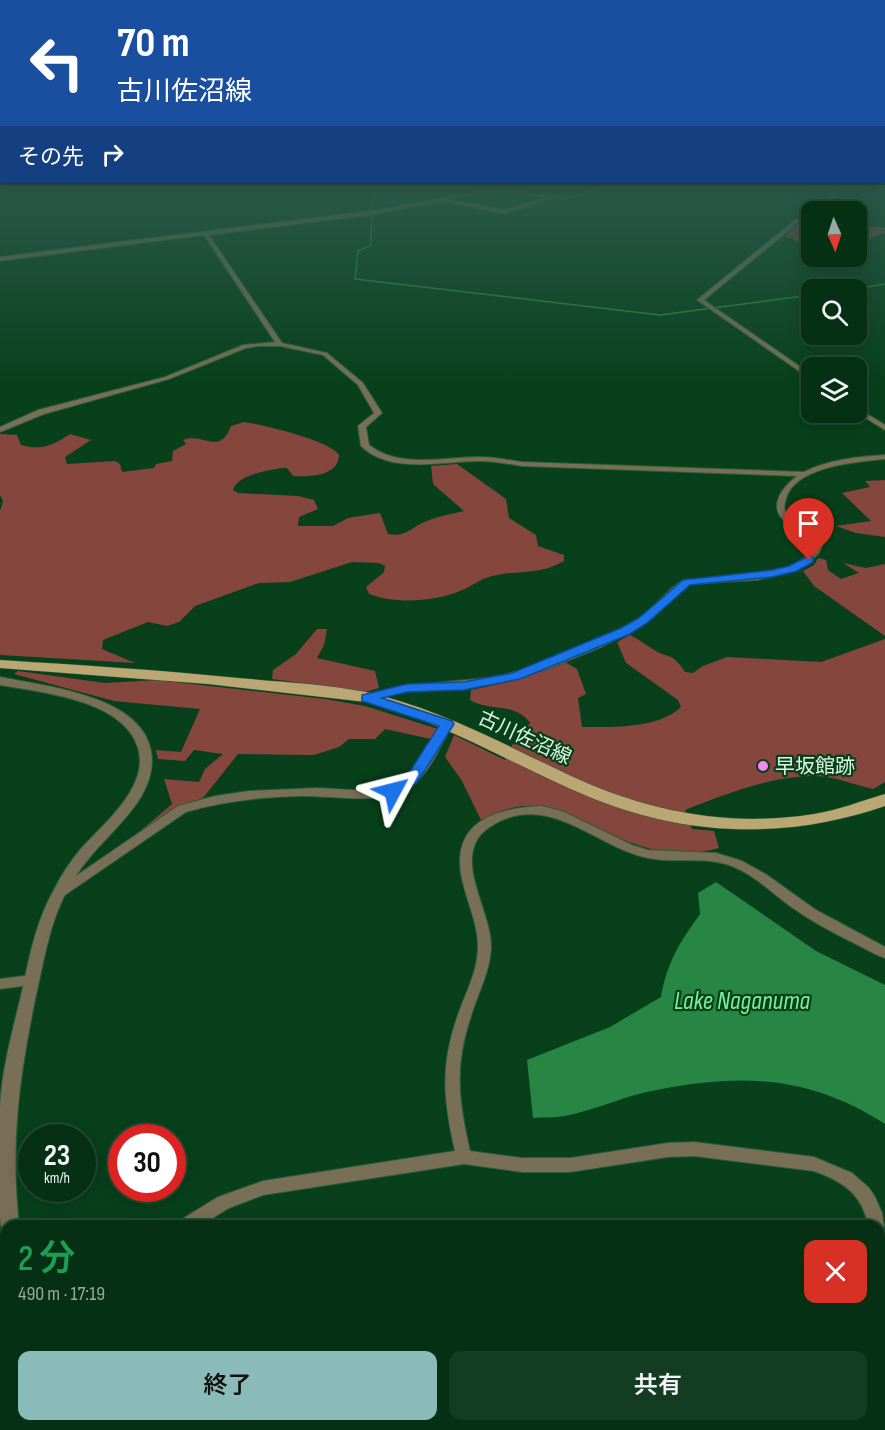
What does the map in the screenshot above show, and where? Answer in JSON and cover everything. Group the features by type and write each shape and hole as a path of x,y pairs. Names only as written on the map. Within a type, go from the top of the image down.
{"main road":[{"name":"古川佐沼線","path":"0,664 164,674 367,698 447,724 593,793 616,802 671,817 720,823 776,823 838,815 885,800"}],"street":[{"path":"0,259 51,253"},
{"path":"218,253 280,344"},
{"path":"758,253 703,297 701,303 801,371"},
{"path":"0,430 41,412 167,378 245,346 280,344 326,354 361,384 378,413 362,426 365,446 374,453 393,459 446,461 478,459 522,464 808,474"},
{"path":"867,416 885,428"},
{"path":"0,423 20,422"},
{"path":"367,698 407,688 464,686 515,676 626,631 643,621 687,582 772,574 799,566 809,560 821,538 786,517 780,505 788,488 808,474 837,462 885,457"},
{"path":"0,681 70,696 107,708 133,727 145,748 144,774 140,786 77,864 58,894 44,932 2,1123 1,1172 9,1220"},
{"path":"58,894 182,809 206,801 230,796 316,792 382,794 404,787 412,779 447,724"},
{"path":"464,1156 452,1114 450,1068 463,1019 484,959 484,933 466,859 469,842 491,821 517,812 543,811 567,817 646,854 708,855 725,859 755,874 803,909 885,953"},
{"path":"0,984 32,980"},
{"path":"195,1220 224,1202 262,1188 464,1156 522,1166 570,1165 658,1151 694,1149 814,1164 846,1176 855,1183 871,1204 875,1220"}],"shaded area":[{"path":"244,422 310,439 333,449 339,455 334,467 322,474 293,476 287,468 281,468 247,477 241,480 233,490 238,493 298,496 314,500 318,509 299,517 298,526 333,526 348,518 380,513 388,534 395,535 405,533 432,519 464,511 433,484 431,466 457,464 506,499 509,518 536,535 538,546 564,555 564,561 539,570 492,576 450,595 414,600 390,599 369,594 366,587 384,572 385,566 379,563 352,562 290,582 259,583 195,606 179,622 167,626 148,622 103,640 102,649 135,663 0,655 0,511 3,501 0,495 0,434 17,435 21,445 28,447 53,444 70,434 91,440 65,457 67,464 115,461 120,464 122,472 154,468 156,464 172,461 173,451 186,444 183,440 191,438 216,442 226,435 231,426"},
{"path":"885,480 885,537 856,533 836,526 871,521 842,493 870,487 865,481"},
{"path":"818,558 826,560 828,570 841,579 859,573 843,563 866,568 885,564 885,636 814,586 803,571 814,565"},
{"path":"317,629 327,629 324,645 317,658 375,671 379,688 365,692 272,679 273,670 296,654"},
{"path":"630,635 657,652 673,658 685,672 693,673 703,666 727,657 821,662 885,639 885,782 873,789 829,777 798,777 748,787 716,798 685,810 692,829 714,831 719,848 702,852 670,852 640,846 570,815 543,807 513,808 481,820 462,781 445,757 454,735 505,760 513,744 530,723 518,712 478,704 470,700 471,690 513,681 565,662 577,669 586,694 578,698 582,727 634,725 660,719 681,707 678,700 626,663 617,642"},
{"path":"18,671 105,683 156,680 325,699 365,706 438,729 431,739 385,729 375,739 349,739 339,747 314,755 238,754 203,798 181,807 131,839 172,804 164,779 199,782 205,769 223,754 194,750 185,761 158,759 156,750 181,752 200,709 114,701 14,674"}],"water":[{"name":"Lake Naganuma","path":"716,882 816,951 885,985 885,1124 830,1096 803,1088 747,1081 718,1081 657,1090 565,1116 533,1118 527,1060 610,1027 661,997 675,953 700,914 698,893"}],"waterway":[{"path":"358,253 355,279 660,315 801,296"},
{"path":"867,287 885,284"}],"place":[{"name":"早坂館跡","path":"763,766"}],"route":[{"path":"393,791 404,787 412,779 447,724 398,706 367,698 393,690 464,686 515,676 626,631 643,621 687,582 772,574 793,569 809,560"}]}
